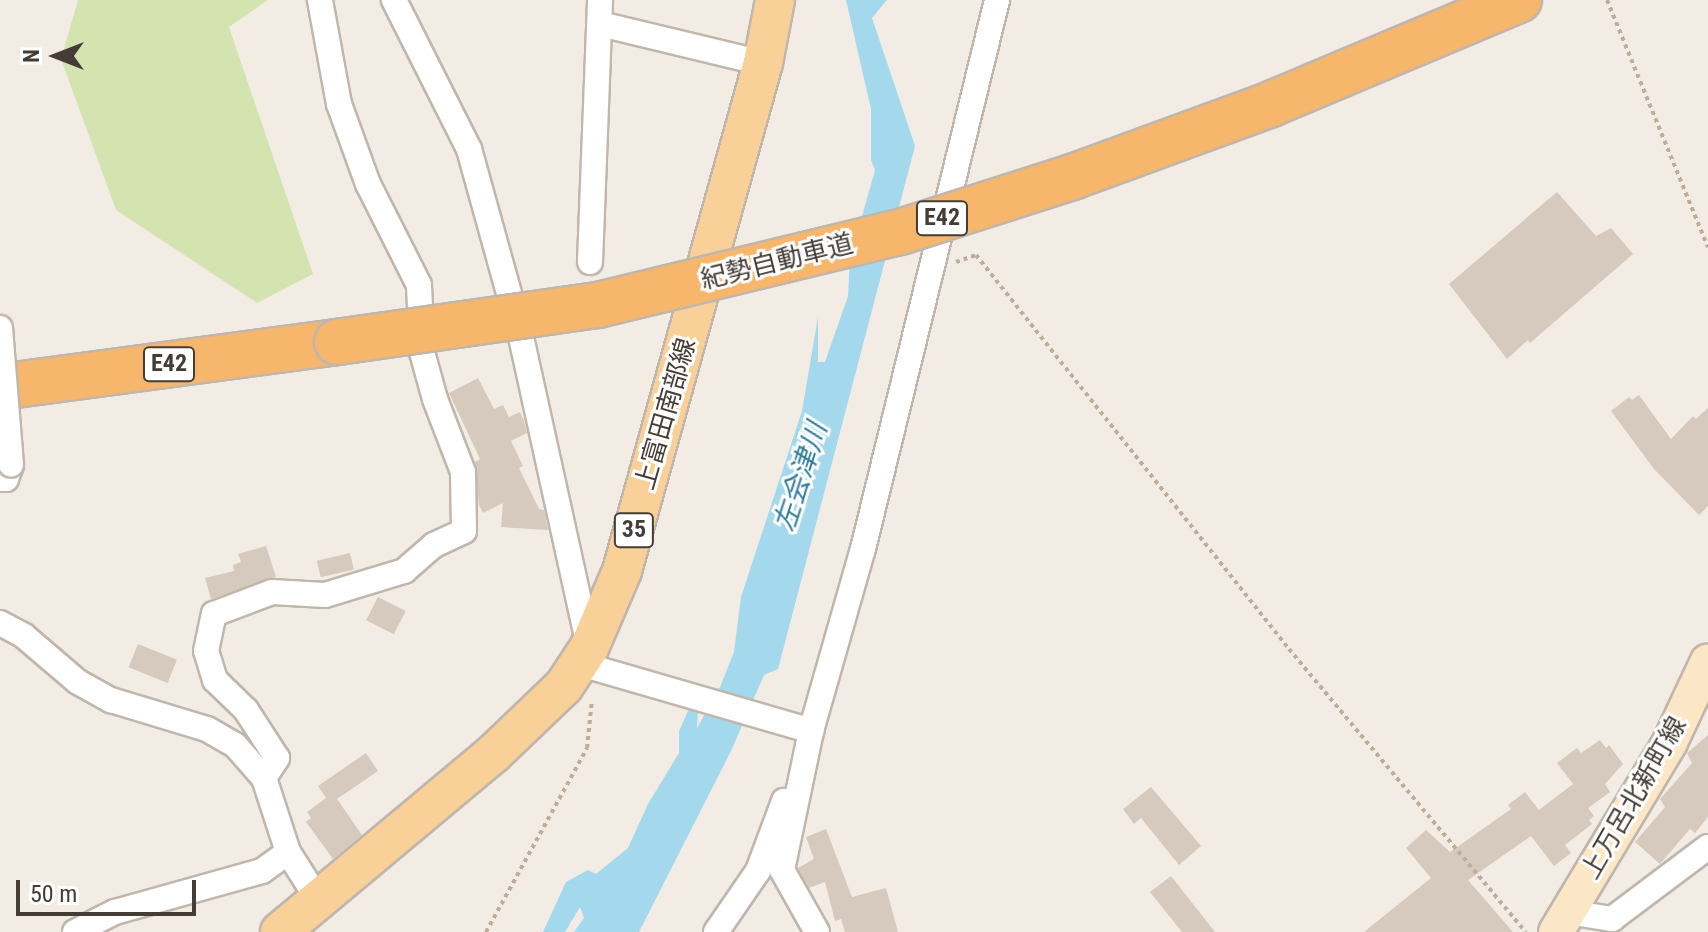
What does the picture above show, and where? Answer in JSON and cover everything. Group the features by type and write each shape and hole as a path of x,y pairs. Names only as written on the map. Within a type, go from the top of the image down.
{"highway":[{"name":"紀勢自動車道","path":"0,387 598,305 900,232 1072,177 1271,104 1519,0"}],"main road":[{"name":"上富田南部線","path":"280,932 493,754 564,686 594,664 763,63 775,0"},
{"name":"上万呂北新町線","path":"1562,922 1670,742 1708,661"}],"street":[{"path":"264,778 277,758 246,710 215,680 206,651 214,614 272,592 325,595 404,571 434,545 464,531 463,472 435,399 422,352 419,285 368,184 339,104 320,0"},
{"path":"394,0 469,149 521,337 594,664 800,728"},
{"path":"716,932 758,871 800,728 863,549 997,0"},
{"path":"590,262 600,12 763,63"},
{"path":"0,328 6,472"},
{"path":"0,623 24,636 78,682 111,700 177,718 235,745 264,778 288,852 319,901"},
{"path":"800,728 782,870 817,932"},
{"path":"1562,922 1612,919 1708,847"},
{"path":"75,932 115,912 262,871 288,852"}],"path":[{"path":"1607,0 1708,247"},
{"path":"950,264 976,255 1289,649 1526,932"},
{"path":"486,932 587,748 594,664"}],"green space":[{"path":"78,0 268,0 229,27 313,274 257,303 116,210 61,59"}],"water":[{"name":"左会津川","path":"846,0 887,0 872,18 915,146 778,669 764,675 731,751 639,932 574,932 584,918 580,907 565,932 543,932 566,882 588,870 596,874 628,848 648,804 679,753 679,731 699,687 697,728 720,687 734,652 741,597 802,411 818,317 818,362 825,362 848,296 850,259 875,170 871,160 871,109"}],"building":[{"path":"1557,192 1596,236 1611,228 1633,254 1530,343 1528,340 1507,359 1449,284"},
{"path":"478,378 494,409 503,405 509,417 520,412 527,433 511,441 523,466 519,468 539,509 544,510 548,530 501,527 503,503 483,513 479,505 475,462 480,459 449,393"},
{"path":"1639,395 1671,439 1693,416 1696,419 1708,408 1708,506 1699,515 1654,469 1611,411 1629,397 1632,400"},
{"path":"266,546 276,577 211,599 205,578 234,571 233,565 241,562 238,554"},
{"path":"350,553 354,570 321,577 317,561"},
{"path":"378,597 406,611 394,634 366,620"},
{"path":"138,644 177,660 168,683 129,667"},
{"path":"1708,735 1708,817 1695,833 1690,829 1660,864 1635,842 1665,807 1660,799 1692,763 1687,753"},
{"path":"1600,740 1606,748 1609,745 1623,764 1605,784 1610,792 1588,808 1594,816 1589,820 1592,824 1565,845 1571,853 1554,866 1531,836 1468,880 1513,932 1364,932 1431,878 1406,848 1426,830 1450,852 1511,809 1508,805 1525,792 1539,810 1573,784 1557,763 1577,748 1581,753"},
{"path":"366,753 378,771 337,799 362,835 333,859 306,822 311,818 307,812 326,798 318,786"},
{"path":"1151,787 1201,846 1179,865 1141,818 1134,824 1123,809"},
{"path":"826,829 852,897 886,888 898,932 845,932 841,919 835,921 825,882 809,888 798,868 814,859 806,837"},
{"path":"1171,876 1215,932 1182,932 1150,892"}]}
